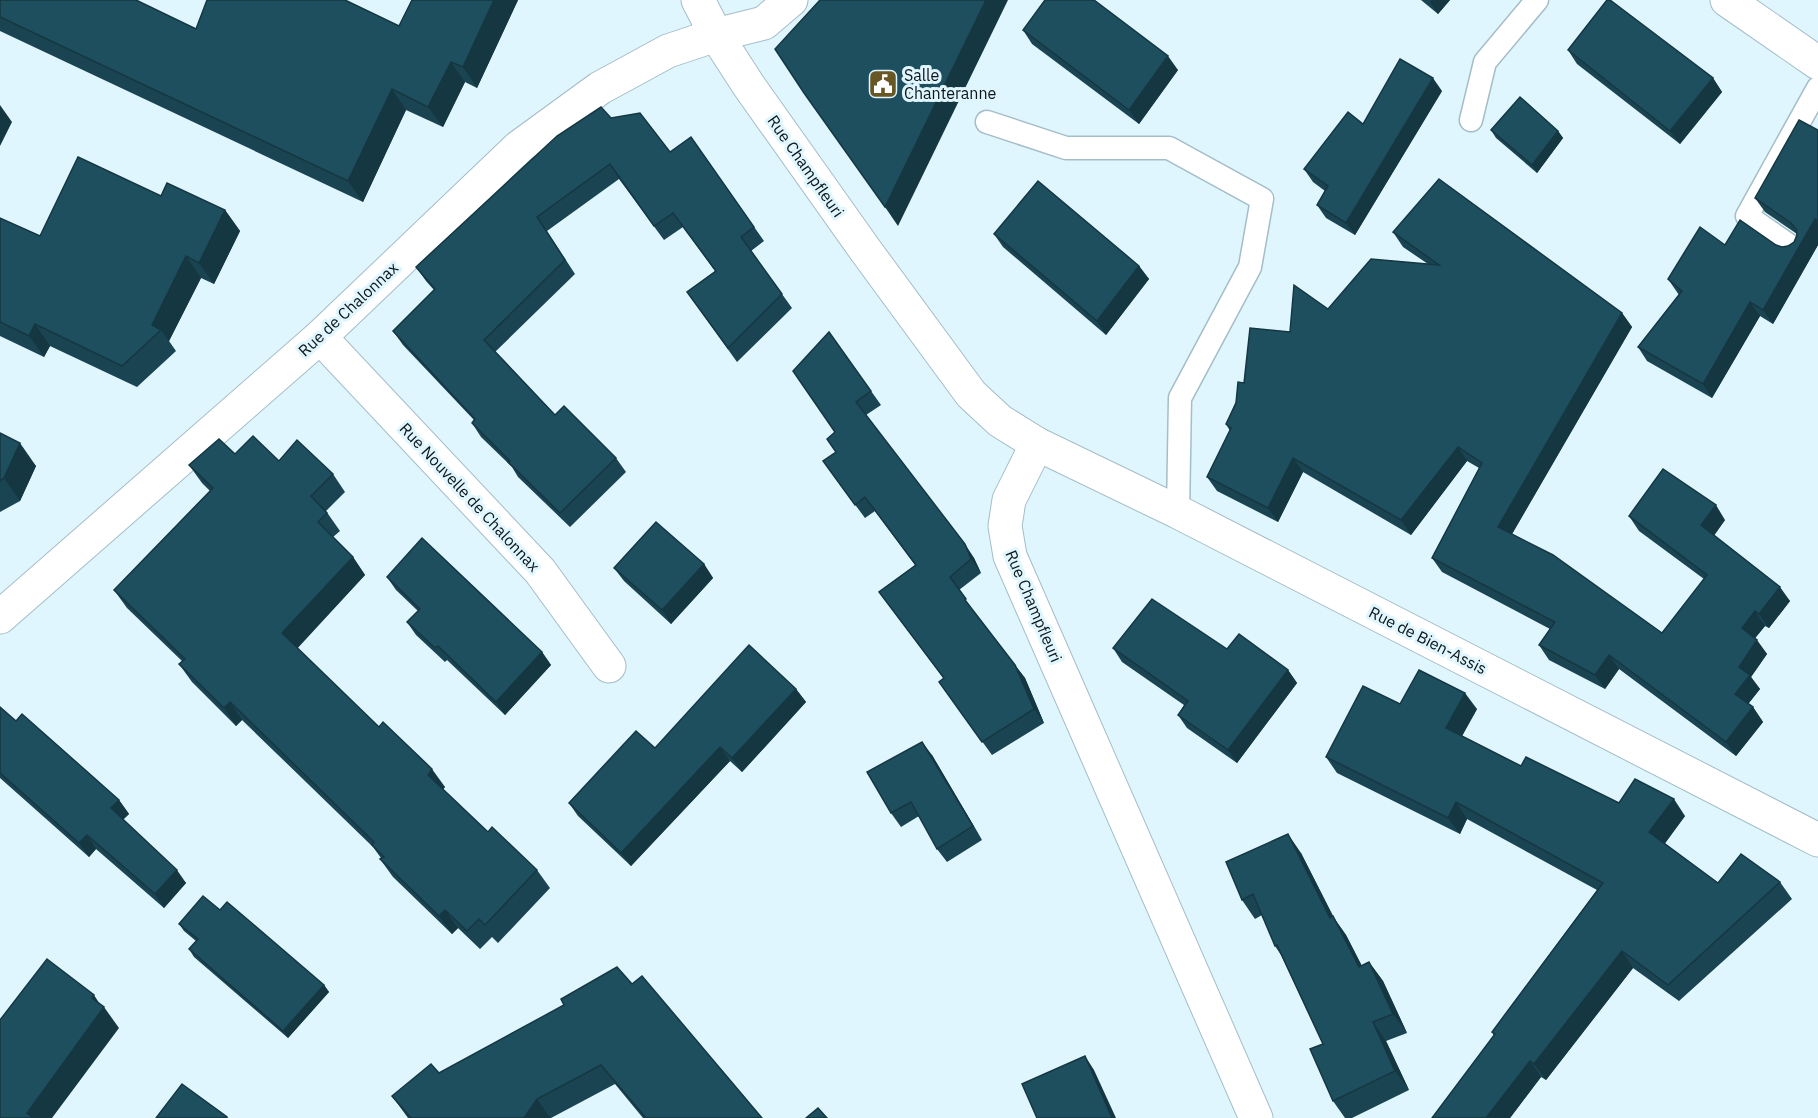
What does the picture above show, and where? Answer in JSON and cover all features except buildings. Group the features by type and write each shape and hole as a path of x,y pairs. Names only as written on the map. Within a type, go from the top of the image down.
{"street":[{"name":"Rue Champfleuri","path":"698,0 716,35 748,86 971,394 1000,421 1037,444 1009,500 1005,526 1010,556 1256,1118"},
{"name":"Rue de Chalonnax","path":"0,616 320,337 519,147 600,88 668,51 716,35 764,23 791,0"},
{"path":"1744,5 1818,63"},
{"name":"Rue Nouvelle de Chalonnax","path":"320,337 540,572 609,666"},
{"name":"Rue de Bien-Assis","path":"1037,444 1178,512 1818,840"}],"lane":[{"path":"1471,120 1485,62 1537,0"},
{"path":"1793,248 1747,216 1818,88"},
{"path":"987,122 1066,148 1169,148 1262,199 1250,267 1180,398 1178,512"}],"place":[{"name":"Salle Chanteranne","path":"883,84"}]}
